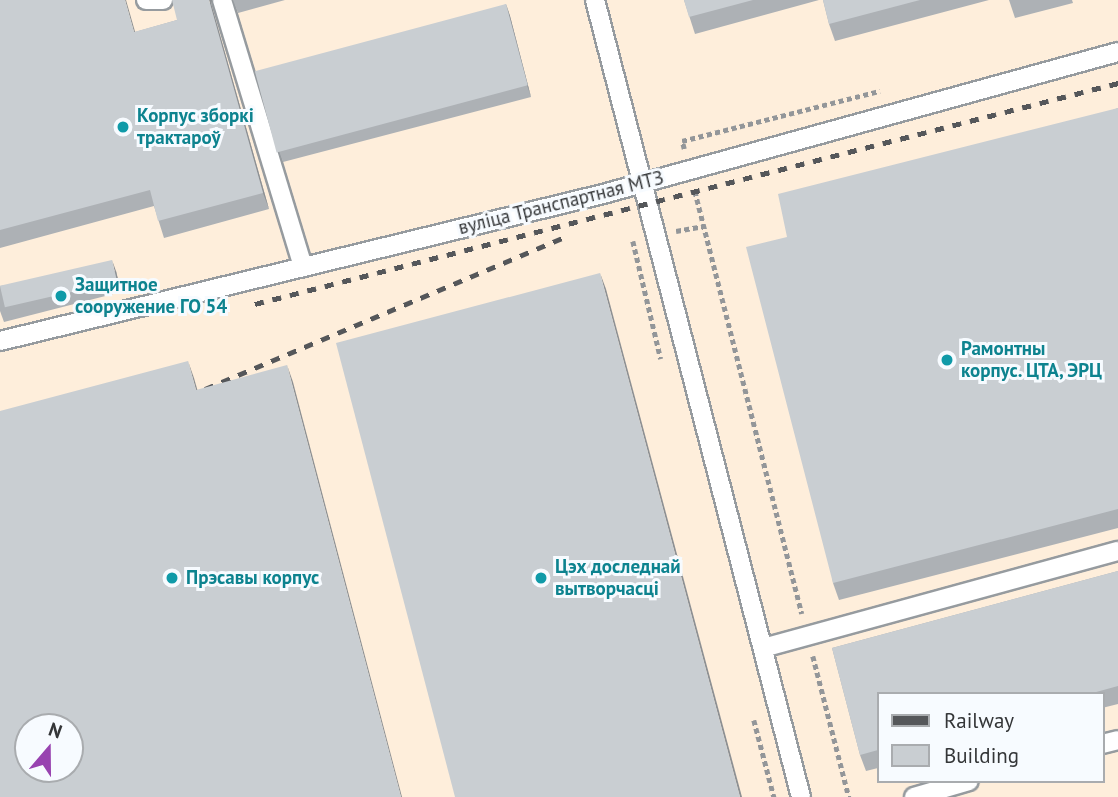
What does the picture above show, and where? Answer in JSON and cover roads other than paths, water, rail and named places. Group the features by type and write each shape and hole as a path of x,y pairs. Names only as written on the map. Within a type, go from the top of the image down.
{"lane":[{"path":"146,0 163,0"},
{"path":"222,0 303,267"},
{"path":"595,0 801,797"},
{"name":"вуліца Транспартная МТЗ","path":"0,341 644,182 1118,52"},
{"path":"763,648 1118,551"},
{"path":"914,797 962,783"}],"railway":[{"path":"255,304 1118,83"},
{"path":"205,389 569,235"}],"place":[{"name":"Корпус зборкі трактароў","path":"123,127"},
{"name":"Защитное сооружение ГО 54","path":"61,296"},
{"name":"Рамонтны корпус. ЦТА, ЭРЦ","path":"947,360"},
{"name":"Прэсавы корпус","path":"172,578"},
{"name":"Цэх доследнай вытворчасці","path":"541,578"}]}
